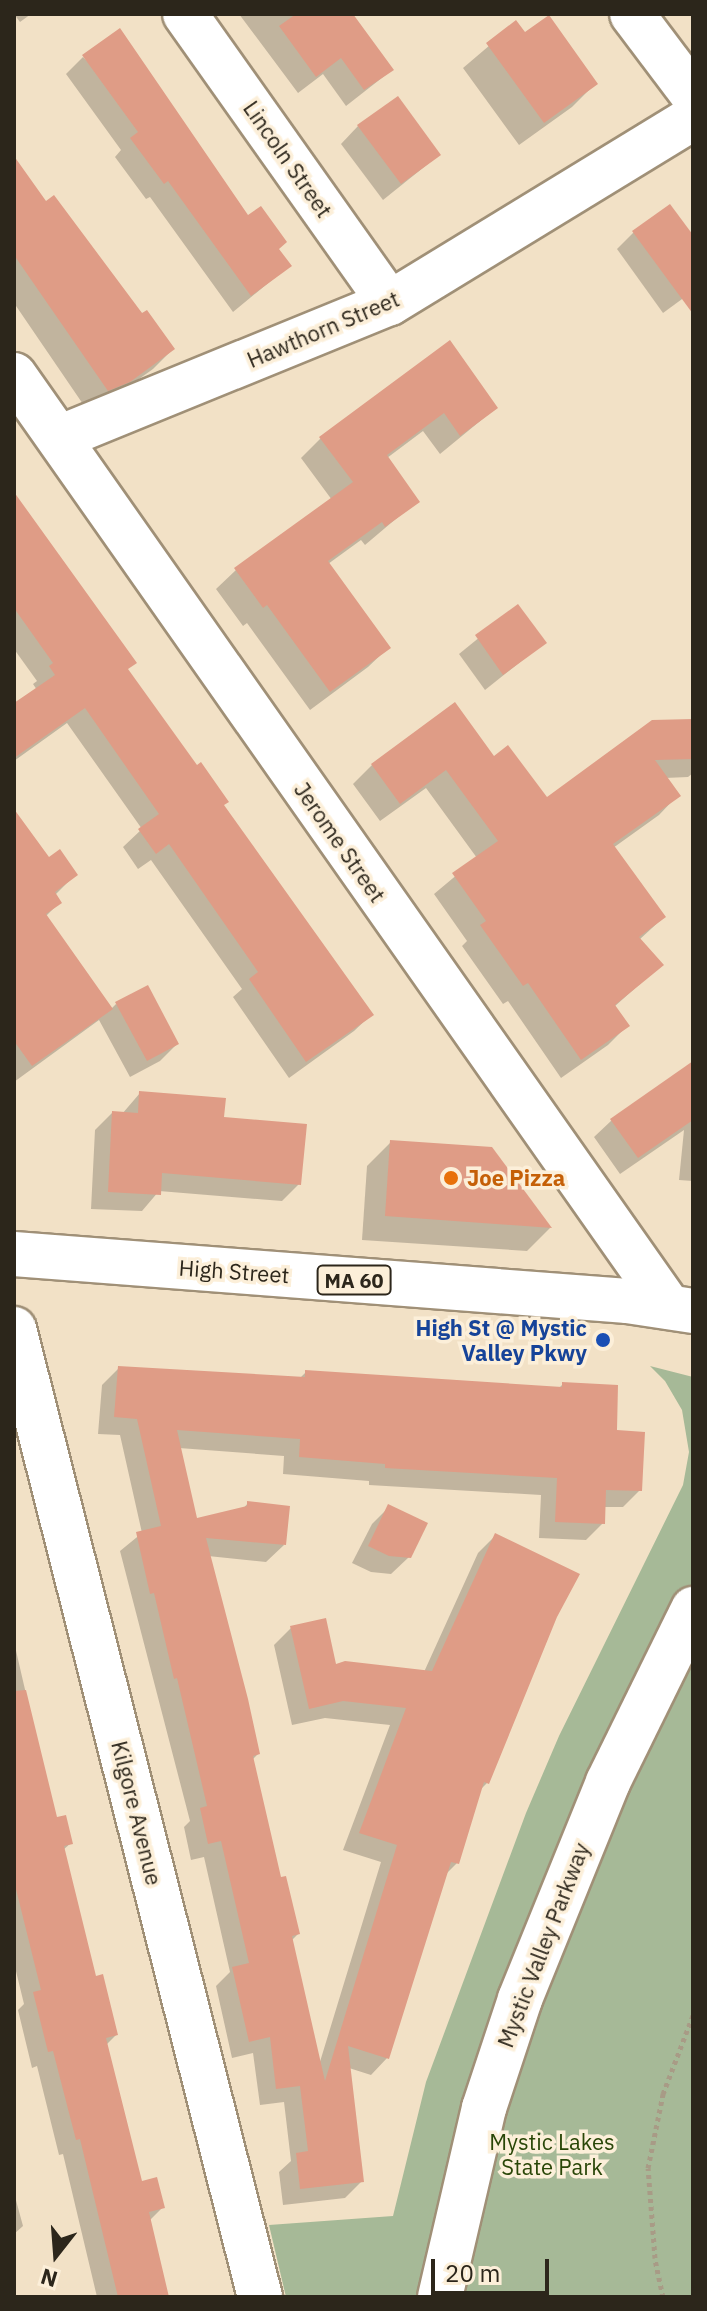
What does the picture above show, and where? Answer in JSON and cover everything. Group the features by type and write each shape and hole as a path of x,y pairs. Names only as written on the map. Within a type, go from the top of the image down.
{"street":[{"name":"Lincoln Street","path":"185,14 390,303"},
{"path":"632,14 693,95"},
{"name":"Hawthorn Street","path":"61,437 390,303 693,118"},
{"name":"Jerome Street","path":"14,375 61,437 230,687 681,1309"},
{"name":"High Street","path":"14,1254 681,1309"},
{"name":"Kilgore Avenue","path":"14,1329 260,2297"},
{"name":"Mystic Valley Parkway","path":"440,2297 484,2108 520,1999 608,1782 693,1609"}],"path":[{"path":"663,2297 655,2258 648,2168 663,2094 693,2015"}],"green space":[{"name":"Mystic Lakes State Park","path":"650,1366 693,1377 693,2297 286,2297 269,2225 393,2216 426,2082 526,1813 559,1736 683,1485 689,1452 682,1410 665,1381"}],"building":[{"path":"296,14 353,14 394,70 364,90 341,58 316,77 279,26"},
{"path":"549,15 598,84 544,123 486,43 516,20 525,32"},
{"path":"120,28 248,215 261,206 287,242 279,249 292,266 251,296 168,181 164,184 130,138 138,132 82,55"},
{"path":"398,96 441,155 401,184 357,125"},
{"path":"14,156 46,201 54,195 142,313 147,310 175,349 130,382 108,391 14,255"},
{"path":"670,204 693,235 693,314 632,231"},
{"path":"450,340 498,408 460,436 444,413 387,455 420,502 385,527 382,522 328,561 391,648 330,692 267,605 263,608 234,568 353,482 319,437"},
{"path":"14,492 137,663 128,669 197,765 201,762 229,802 224,805 374,1015 306,1062 249,979 258,972 169,844 156,854 138,829 159,814 85,708 14,758 14,703 55,675 49,666 53,663 14,608"},
{"path":"518,604 547,643 503,675 475,635"},
{"path":"455,702 494,756 508,745 547,797 652,720 693,719 693,759 655,760 681,796 613,844 666,917 639,937 664,965 615,1005 630,1026 581,1060 528,983 523,986 480,925 486,921 452,873 498,841 446,770 400,804 371,764"},
{"path":"14,809 49,857 60,849 78,875 55,892 62,903 46,914 113,1009 32,1066 14,1041"},
{"path":"148,985 179,1044 147,1061 115,1002"},
{"path":"693,1061 693,1120 638,1158 610,1119"},
{"path":"139,1091 226,1098 224,1117 307,1124 301,1185 162,1173 161,1195 108,1192 112,1111 138,1113"},
{"name":"Joe Pizza","path":"390,1140 492,1147 552,1228 385,1216"},
{"path":"118,1366 305,1377 305,1370 562,1387 562,1382 618,1385 617,1430 645,1432 642,1491 606,1490 605,1524 555,1522 557,1478 385,1468 385,1464 299,1457 300,1439 177,1430 197,1518 247,1506 247,1501 290,1506 286,1545 206,1538 248,1699 260,1754 253,1756 281,1877 286,1876 300,1934 292,1936 325,2081 397,1845 359,1833 406,1708 343,1701 309,1709 290,1626 326,1618 336,1664 345,1661 432,1671 495,1533 580,1574 557,1617 489,1784 484,1782 459,1864 451,1862 389,2059 348,2046 364,2182 300,2189 296,2153 308,2151 300,2086 276,2089 270,2037 249,2042 232,1967 249,1963 221,1841 208,1844 200,1808 207,1806 177,1678 174,1679 154,1593 150,1594 136,1532 161,1526 137,1419 114,1417"},
{"path":"388,1504 428,1523 411,1558 389,1556 368,1546"},
{"path":"26,1690 57,1817 66,1815 73,1844 64,1846 96,1976 103,1974 118,2035 106,2038 142,2181 157,2177 165,2208 149,2212 169,2297 118,2297 80,2139 76,2140 53,2051 48,2052 33,1992 41,1990 14,1881 14,1691"}],"place":[{"name":"Joe Pizza","path":"451,1178"},
{"name":"High St @ Mystic Valley Pkwy","path":"603,1340"}]}
